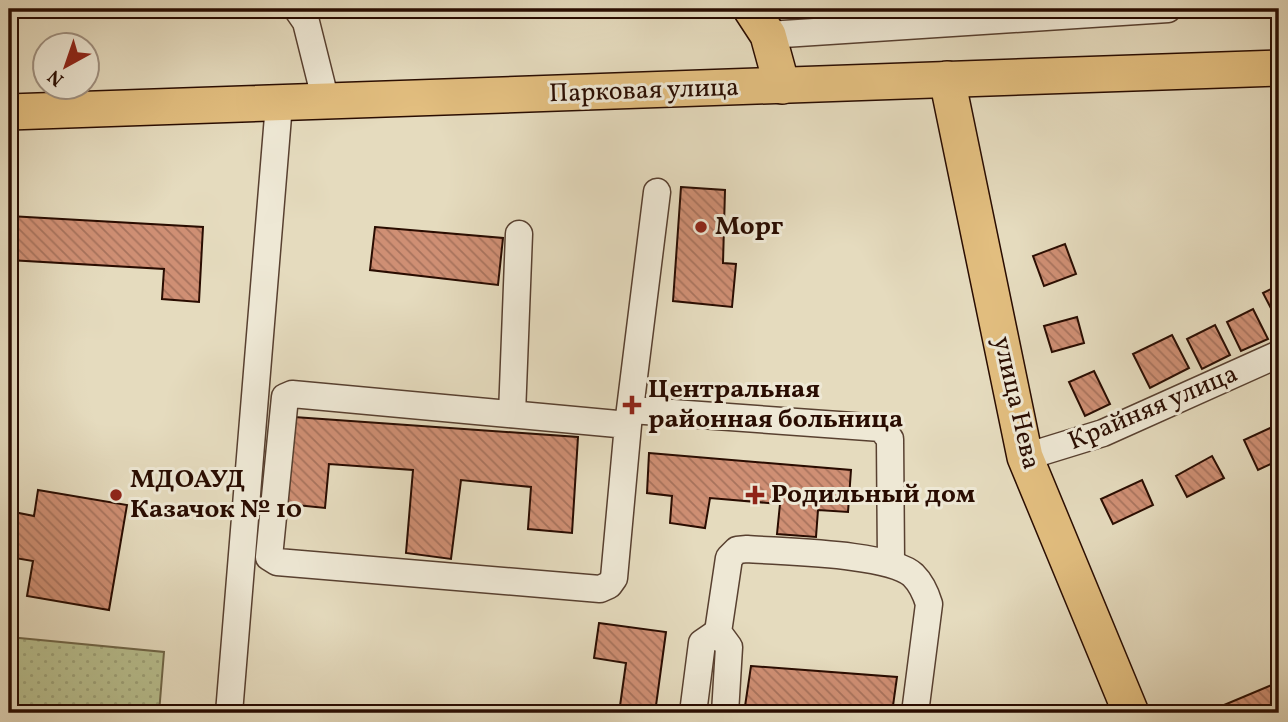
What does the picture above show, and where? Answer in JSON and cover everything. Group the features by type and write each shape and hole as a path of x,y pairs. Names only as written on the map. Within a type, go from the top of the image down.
{"main road":[{"path":"759,22 782,86"},
{"name":"Парковая улица","path":"9,112 1279,68"},
{"name":"улица Нева","path":"947,79 1025,457 1131,713"}],"street":[{"path":"297,9 306,22 326,102"},
{"path":"759,22 1168,9"},
{"path":"229,713 279,104"},
{"path":"657,192 630,418 614,578 609,585 600,589 277,562 269,557 285,397 299,394 512,414 630,418 881,428 890,439 891,562"},
{"path":"512,414 519,234"},
{"name":"Крайняя улица","path":"1025,457 1103,433 1279,355"},
{"path":"725,713 729,647 718,632 729,558 737,550 747,548 891,562 913,575 925,591 929,604 915,713"},
{"path":"693,713 702,643 718,632"}],"green space":[{"path":"9,637 164,652 159,713 9,713"}],"building":[{"path":"9,9 49,9 49,12 9,13"},
{"name":"Морг","path":"681,187 725,190 723,263 736,264 732,307 673,301"},
{"path":"9,216 203,227 199,302 162,299 164,269 9,260"},
{"path":"375,227 503,238 498,285 370,270"},
{"path":"1065,244 1076,274 1044,286 1033,256"},
{"path":"1279,285 1279,324 1263,293"},
{"path":"1253,309 1268,339 1241,351 1227,322"},
{"path":"1077,317 1084,343 1052,352 1044,326"},
{"path":"1215,325 1230,355 1202,369 1187,339"},
{"path":"1172,335 1189,368 1150,388 1133,354"},
{"path":"1094,371 1110,404 1085,416 1069,382"},
{"path":"294,417 578,437 572,533 528,529 531,487 461,480 451,559 406,553 413,470 329,464 325,508 287,504"},
{"path":"1279,424 1279,460 1258,470 1244,440"},
{"name":"Родильный дом","path":"649,453 851,470 848,512 818,510 816,537 777,534 780,504 710,498 705,528 670,523 672,496 647,493"},
{"path":"1212,456 1224,478 1187,497 1176,476"},
{"path":"1142,480 1153,505 1113,524 1101,499"},
{"path":"38,490 127,505 109,610 27,596 33,561 9,557 9,511 34,516"},
{"path":"599,623 666,632 655,713 619,713 626,663 594,658"},
{"path":"751,666 897,677 892,713 818,713 772,708 771,713 744,713"},
{"path":"1279,682 1279,713 1205,713"}],"place":[{"name":"Морг","path":"701,227"},
{"name":"Центральная районная больница","path":"632,405"},
{"name":"МДОАУД Казачок № 10","path":"116,495"},
{"name":"Родильный дом","path":"755,495"}]}
